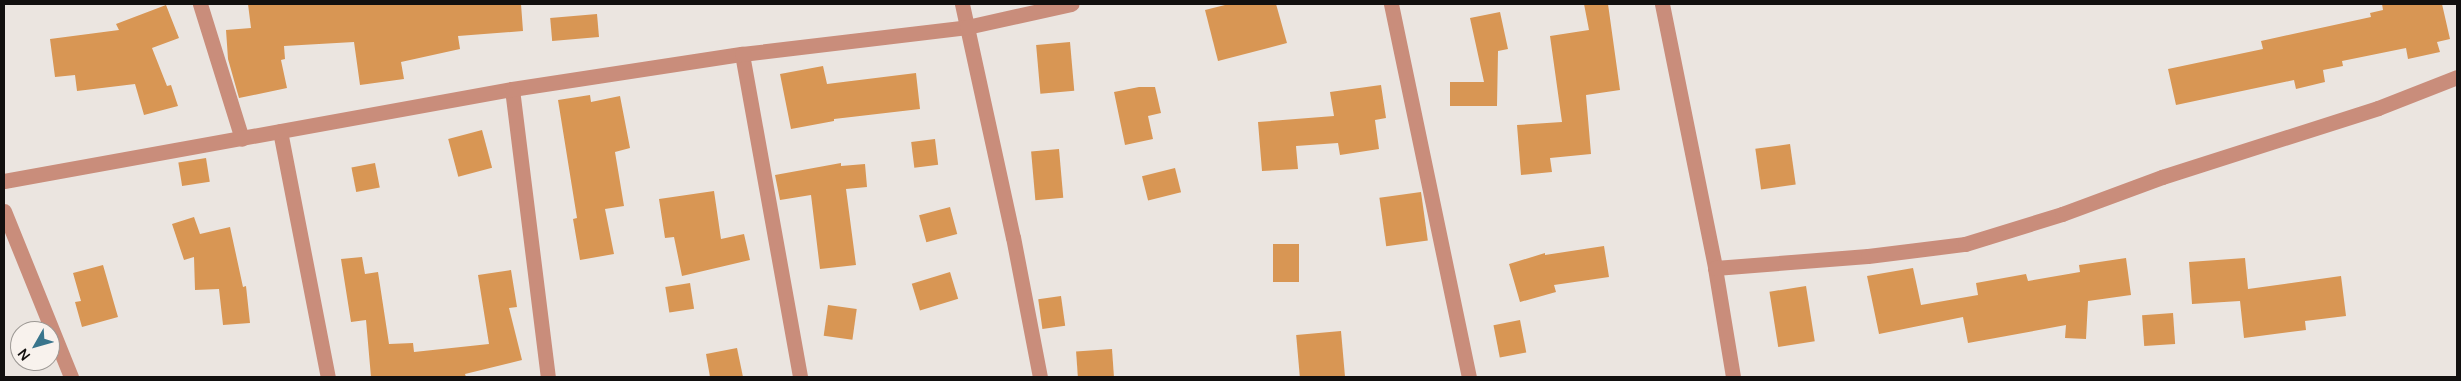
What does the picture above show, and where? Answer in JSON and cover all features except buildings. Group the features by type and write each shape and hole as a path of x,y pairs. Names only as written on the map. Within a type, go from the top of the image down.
{"street":[{"path":"200,4 242,139"},
{"path":"962,4 1013,237 1040,377"},
{"path":"4,181 512,89 742,54 967,27 1071,4"},
{"path":"1391,4 1469,377"},
{"path":"1662,4 1715,268 1733,377"},
{"path":"742,54 800,377"},
{"path":"1715,268 1868,256 1965,244 2062,214 2162,177 2378,108 2457,77"},
{"path":"512,89 548,377"},
{"path":"280,131 328,377"},
{"path":"4,210 71,377"}]}
